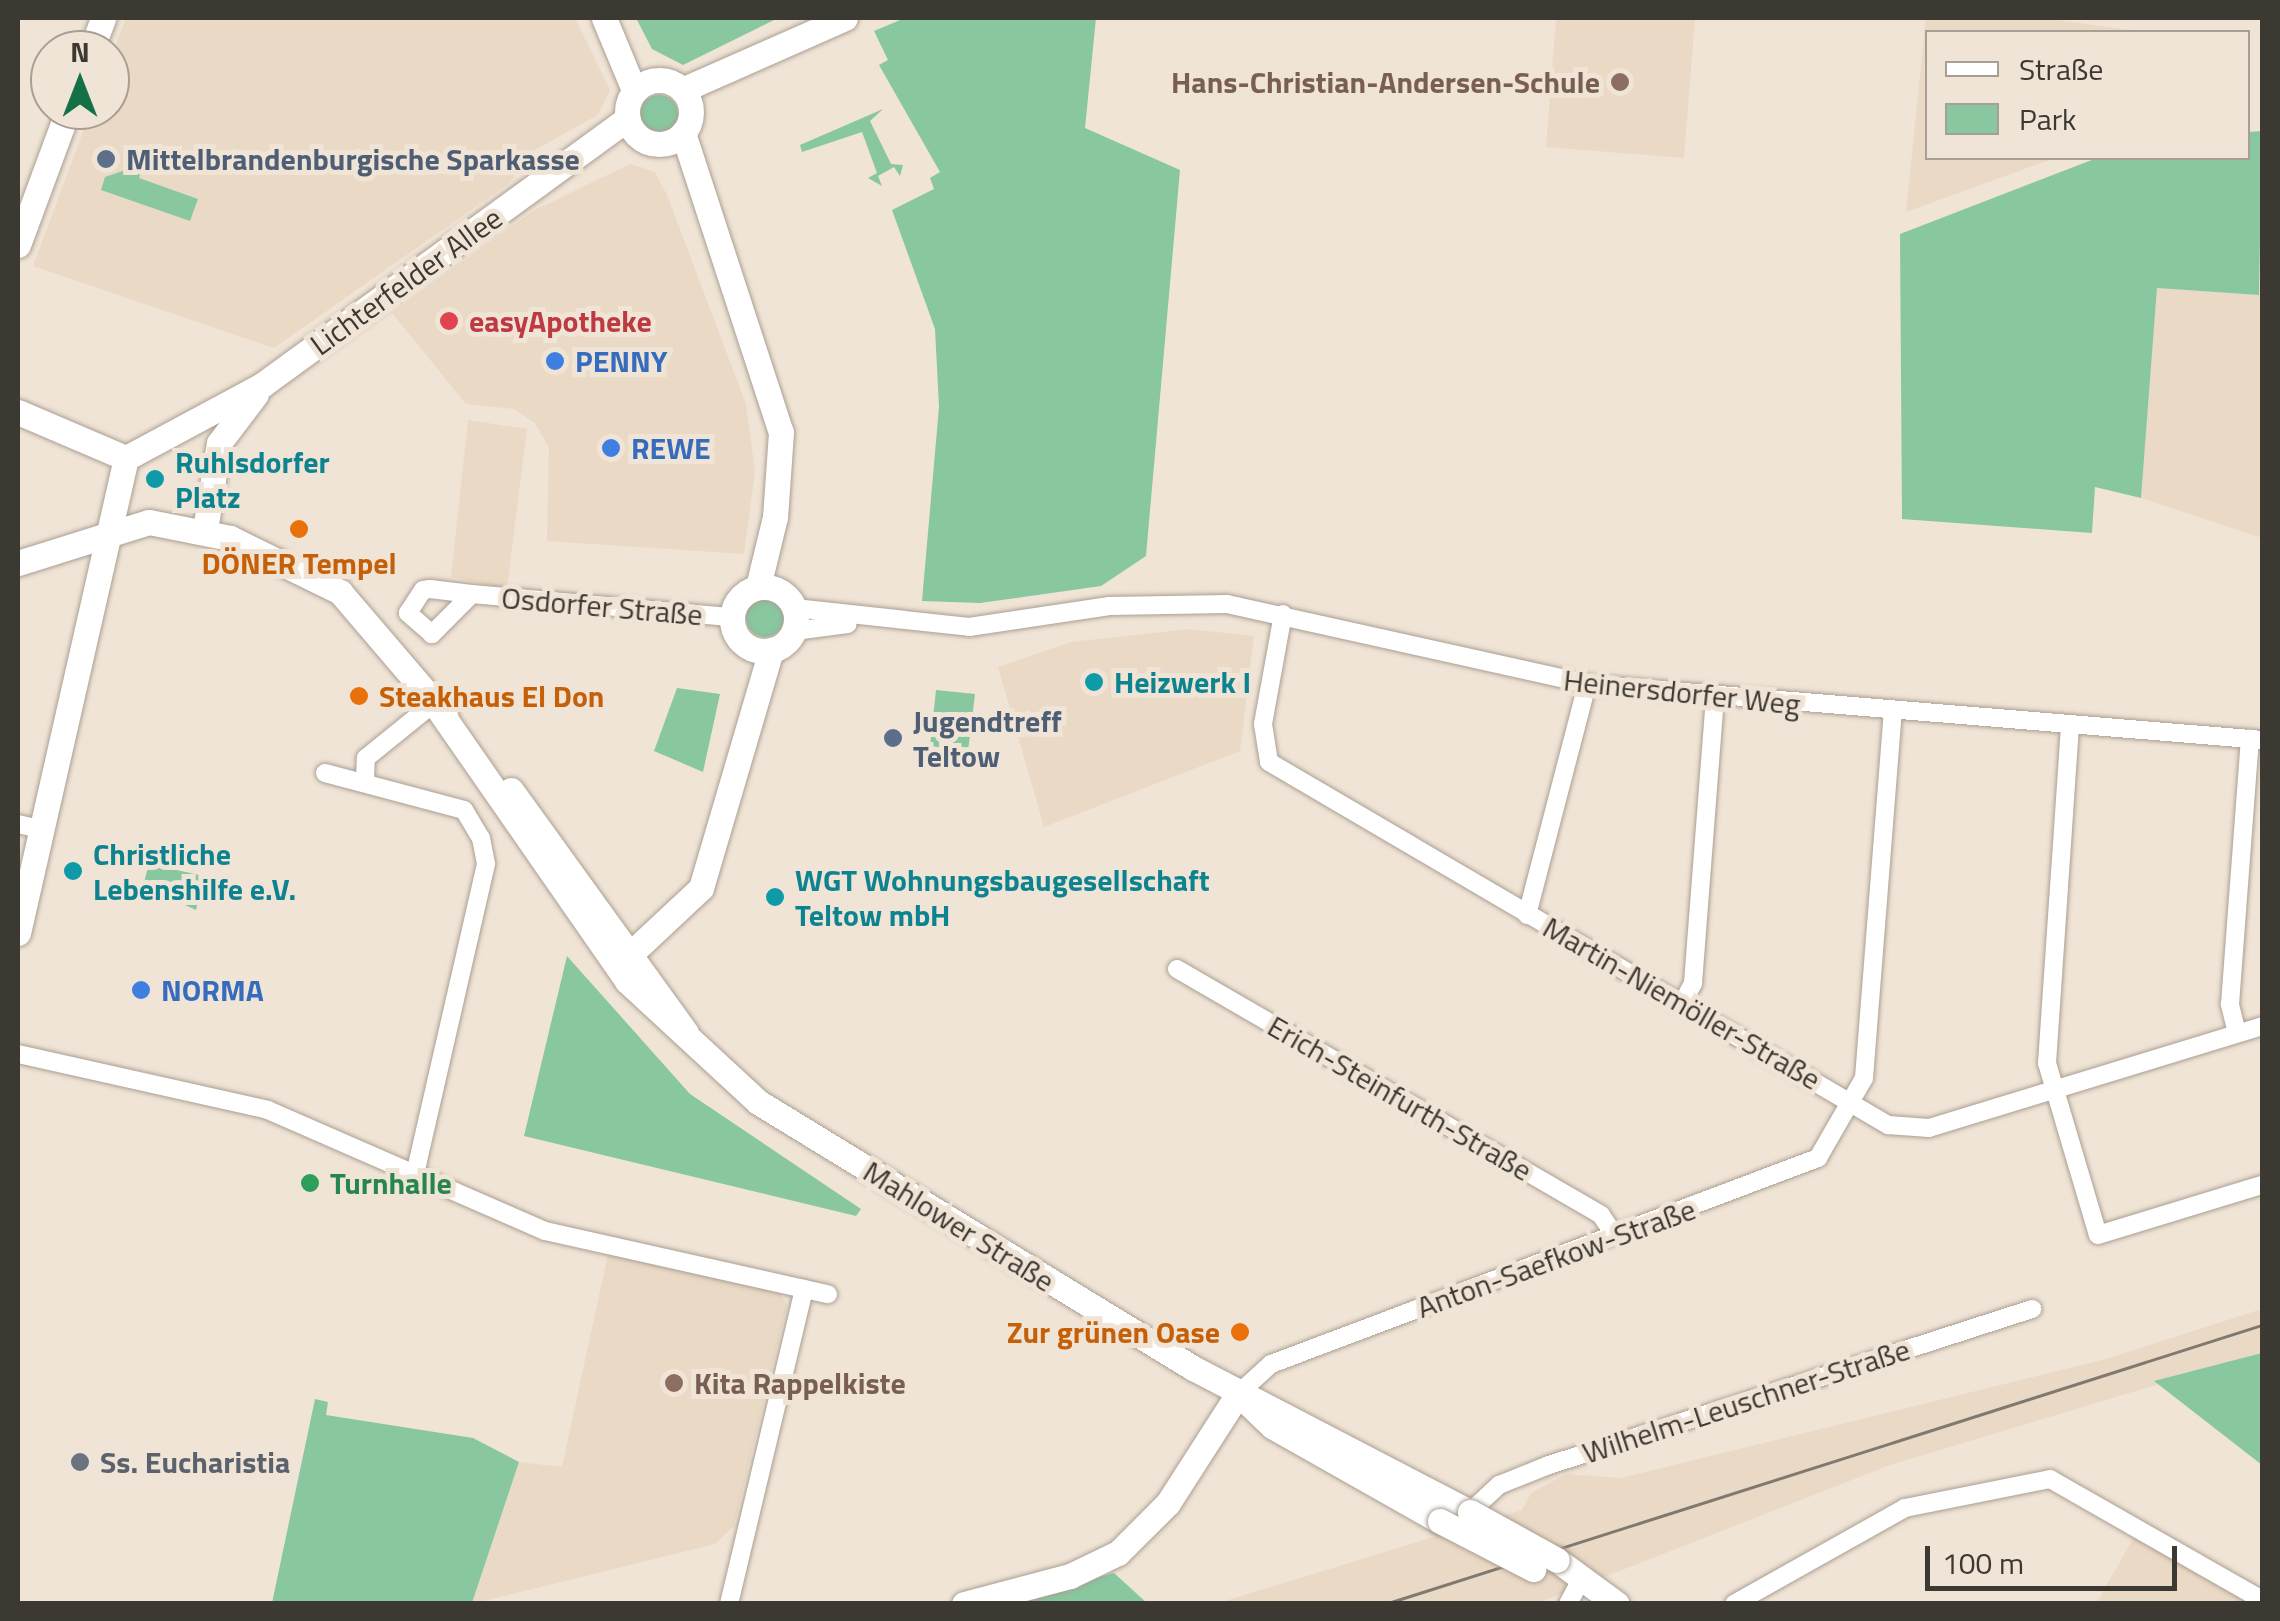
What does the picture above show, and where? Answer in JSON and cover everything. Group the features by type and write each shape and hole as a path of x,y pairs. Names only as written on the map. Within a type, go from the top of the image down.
{"main road":[{"path":"606,18 645,85 652,133 700,196 775,405 782,461 775,517 782,604 760,648 745,724 702,888 625,960"},
{"path":"652,133 686,97 846,18"},
{"path":"645,85 686,97"},
{"path":"18,244 61,130"},
{"name":"Lichterfelder Allee","path":"262,385 550,176 652,133"},
{"path":"18,933 27,826 102,532 126,458 262,385"},
{"path":"205,530 218,443 262,385"},
{"path":"18,412 126,458"},
{"name":"Mahlower Straße","path":"18,563 102,532 148,522 205,530 340,592 434,703 625,960 691,1042 758,1102 1238,1394 1272,1426 1440,1521 1545,1564"},
{"path":"760,648 732,618 782,604"},
{"path":"964,1604 1070,1576 1130,1544 1168,1503 1238,1394"},
{"name":"Mahlower Straße","path":"1238,1394 1282,1408 1470,1512 1545,1564 1573,1593 1617,1604"}],"street":[{"name":"Osdorfer Straße","path":"472,594 732,618"},
{"name":"Heinersdorfer Weg","path":"782,604 867,622 969,627 1110,606 1196,602 1283,614 1586,684 1715,699 2256,739"},
{"name":"Martin-Niemöller-Straße","path":"1283,614 1262,724 1269,762 1527,915 1904,1130 2262,1026"},
{"path":"1527,915 1586,684"},
{"path":"1682,1004 1693,982 1715,699"},
{"path":"364,781 366,758 434,703"},
{"name":"Anton-Saefkow-Straße","path":"1238,1394 1271,1364 1809,1165 1864,1078 1893,712"},
{"path":"2070,726 2047,1063 2098,1234 2262,1185"},
{"path":"2238,1034 2230,1004 2256,739"},
{"path":"326,773 464,810 486,864 416,1170"},
{"name":"Erich-Steinfurth-Straße","path":"1177,969 1601,1215 1615,1236"},
{"path":"18,1054 268,1110 416,1170 545,1231 828,1294"},
{"path":"729,1604 804,1288"},
{"name":"Wilhelm-Leuschner-Straße","path":"1470,1512 1499,1485 1549,1465 2032,1309"},
{"path":"1734,1604 1905,1508 2050,1479 2262,1600"}],"shaded area":[{"path":"126,18 575,18 610,90 598,115 535,150 508,184 274,348 33,266 84,130 130,130 130,30 121,30"},
{"name":"Hans-Christian-Andersen-Schule","path":"1556,18 1695,18 1684,158 1546,147"},
{"path":"1926,18 2042,18 2131,30 1925,30 1925,160 2049,160 1906,212"},
{"path":"630,164 655,172 667,195 746,404 755,472 744,554 547,541 549,448 535,423 514,409 466,404 392,313 533,211"},
{"path":"2262,256 2262,538 2141,498 2157,288 2259,295"},
{"path":"468,420 527,429 507,589 451,577"},
{"path":"1189,629 1254,636 1240,751 1044,827 998,667 1071,642"},
{"name":"Kita Rappelkiste","path":"608,1254 780,1293 787,1305 734,1526 715,1544 472,1604 519,1462 562,1467"},
{"path":"2262,1309 2262,1353 1890,1465 1538,1603 1215,1604 1522,1510 1531,1493 1566,1474 1621,1478 2106,1359"},
{"path":"2139,1528 2262,1604 2096,1604"}],"green space":[{"path":"636,18 778,18 683,65 652,49"},
{"path":"905,18 1096,18 1085,128 1180,170 1146,556 1101,586 980,603 922,601 939,407 935,329 892,210 934,189 930,178 940,172 879,65 888,60 874,31"},
{"path":"659,95 673,100 678,114 673,128 659,133 645,128 640,114 645,100"},
{"path":"883,109 870,121 891,164 903,165 900,176 894,167 878,176 882,186 868,178 877,173 862,132 802,152 800,145"},
{"path":"2262,131 2259,295 2157,288 2141,498 2095,487 2092,533 1902,519 1900,234 2092,160 2250,160 2250,132"},
{"path":"130,152 144,162 139,178 198,199 190,221 101,190 105,177 129,169"},
{"path":"765,599 779,604 784,618 779,632 765,637 751,632 746,618 751,604"},
{"path":"677,688 720,694 703,772 654,751"},
{"path":"936,690 975,694 968,751 930,746"},
{"path":"149,864 204,876 196,910 143,886"},
{"path":"567,956 690,1094 861,1209 856,1216 524,1136"},
{"path":"2262,1353 2262,1465 2154,1381"},
{"path":"315,1399 328,1402 326,1415 473,1438 519,1462 472,1603 272,1603"},
{"path":"1114,1573 1147,1603 998,1604"}],"tram line":[{"path":"1385,1604 2262,1325"}],"place":[{"name":"Hans-Christian-Andersen-Schule","path":"1620,82"},
{"name":"Mittelbrandenburgische Sparkasse","path":"106,159"},
{"name":"easyApotheke","path":"449,321"},
{"name":"PENNY","path":"555,361"},
{"name":"REWE","path":"611,448"},
{"name":"Ruhlsdorfer Platz","path":"155,479"},
{"name":"DÖNER Tempel","path":"299,529"},
{"name":"Heizwerk I","path":"1094,682"},
{"name":"Steakhaus El Don","path":"359,696"},
{"name":"Jugendtreff Teltow","path":"893,738"},
{"name":"Christliche Lebenshilfe e.V.","path":"73,871"},
{"name":"WGT Wohnungsbaugesellschaft Teltow mbH","path":"775,897"},
{"name":"NORMA","path":"141,990"},
{"name":"Turnhalle","path":"310,1183"},
{"name":"Zur grünen Oase","path":"1240,1332"},
{"name":"Kita Rappelkiste","path":"674,1383"},
{"name":"Ss. Eucharistia","path":"80,1462"}]}
